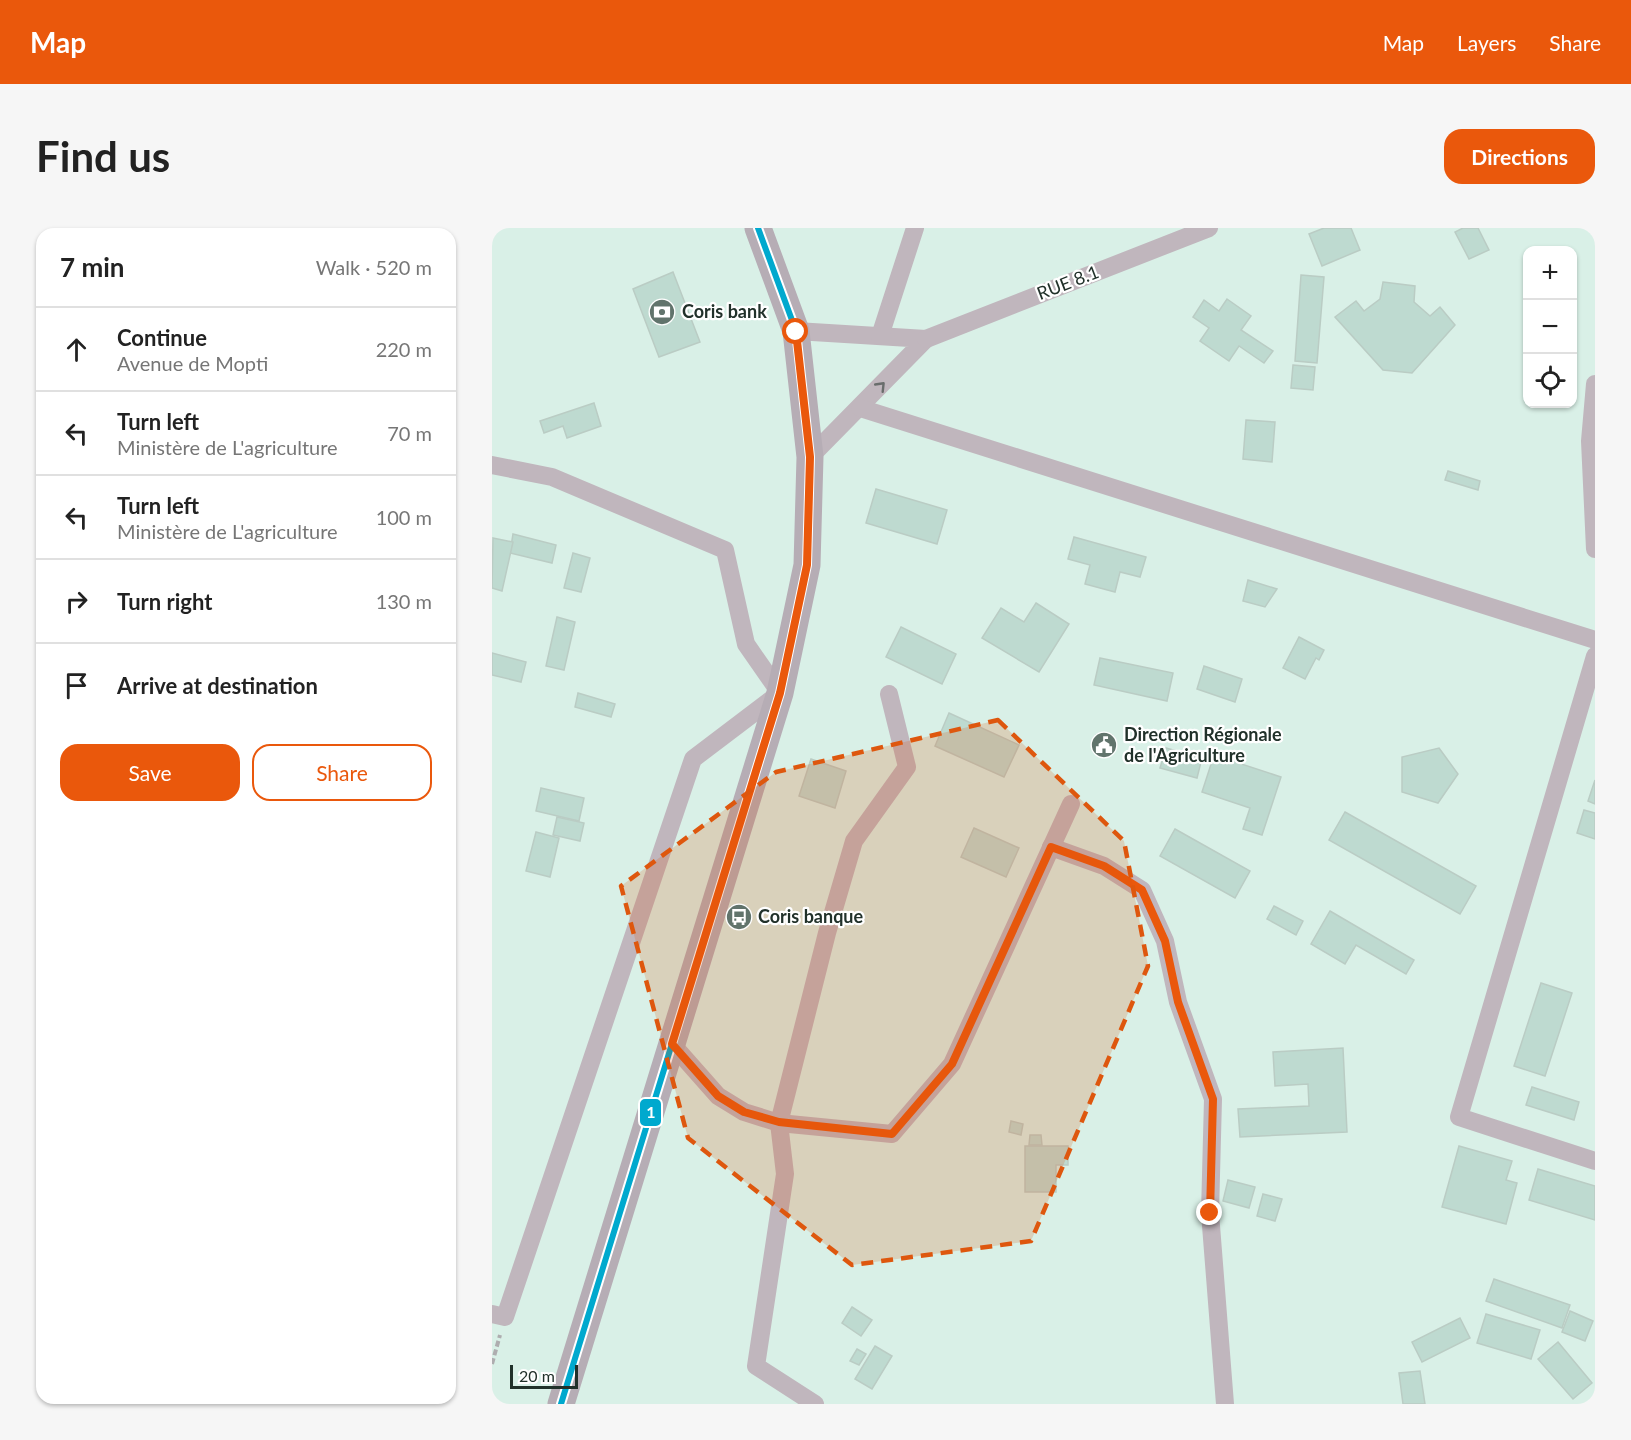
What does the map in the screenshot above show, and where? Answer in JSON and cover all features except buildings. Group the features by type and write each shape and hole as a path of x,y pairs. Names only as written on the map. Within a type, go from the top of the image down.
{"main road":[{"path":"561,1404 780,693 807,565 810,457 796,332 759,228"}],"street":[{"path":"880,336 915,228"},
{"name":"RUE 8.1","path":"810,457 927,339 1209,228"},
{"name":"RUE 8.1","path":"796,332 927,339"},
{"path":"1595,384 1590,441 1595,549"},
{"path":"860,408 1595,640"},
{"path":"492,465 552,477 725,550 746,644 780,693 693,759 499,1315"},
{"path":"1595,656 1459,1117 1595,1161"},
{"path":"815,1404 756,1365 785,1174 779,1122 827,933 854,841 907,767 889,694"},
{"path":"672,1044 718,1096 744,1112 779,1122 892,1134 952,1064 1071,804"},
{"path":"1051,847 1104,866 1142,890 1165,941 1178,1002 1213,1099 1210,1213 1225,1404"}],"path":[{"path":"492,1364 499,1315"}],"highlighted area":[{"path":"998,720 1124,841 1148,966 1031,1241 852,1265 688,1138 621,886 776,772"}],"transit line":[{"name":"1","path":"561,1404 780,693 807,565 810,457 796,331 758,228"}],"place":[{"name":"Coris bank","path":"662,312"},
{"name":"Direction Régionale de l'Agriculture","path":"1104,745"},
{"name":"Coris banque","path":"739,917"}],"route":[{"path":"796,332 810,457 807,565 780,693 672,1044 718,1096 744,1112 779,1122 892,1134 952,1064 1051,847 1104,866 1142,890 1165,941 1178,1002 1213,1099 1210,1213"}]}
